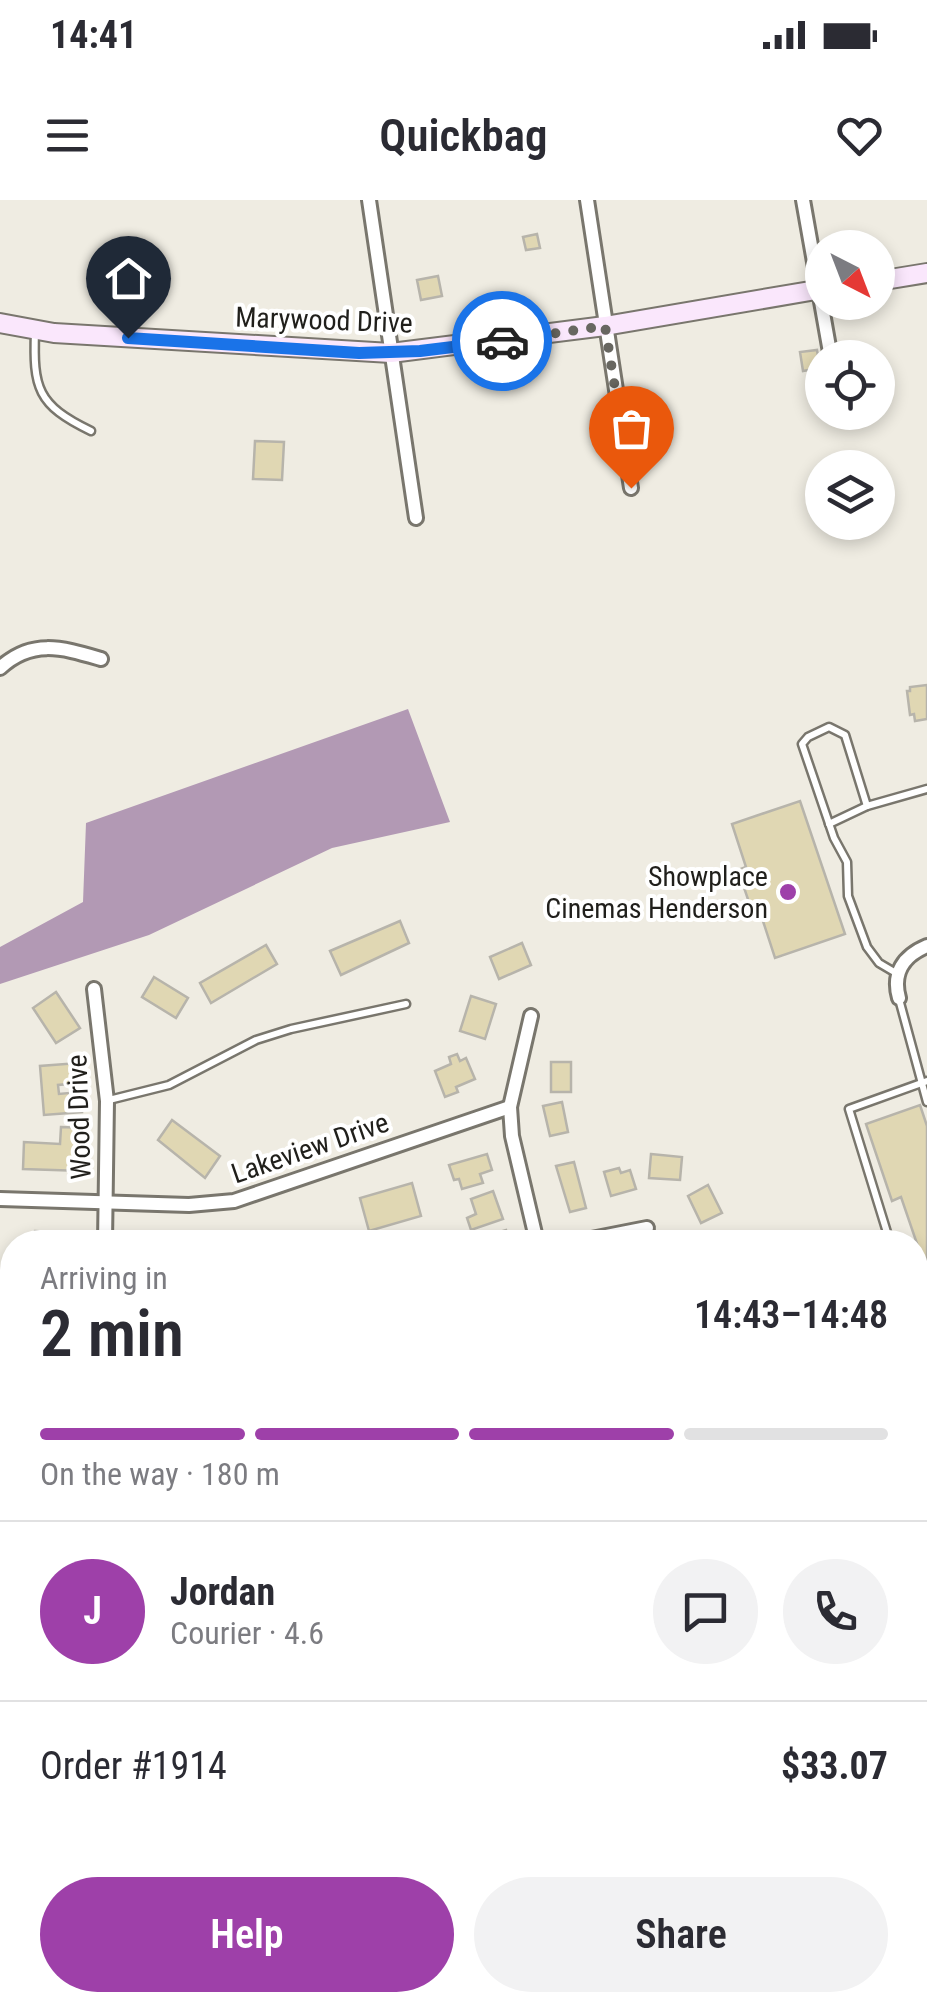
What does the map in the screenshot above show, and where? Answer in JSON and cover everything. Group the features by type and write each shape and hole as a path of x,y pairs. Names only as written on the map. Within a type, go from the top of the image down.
{"street":[{"path":"369,200 416,518"},
{"path":"586,200 631,488"},
{"path":"802,200 808,230"},
{"path":"895,277 927,272"},
{"name":"Marywood Drive","path":"0,324 34,330 311,351 391,353 605,326 805,293"},
{"path":"0,668 27,650 49,646 101,659"},
{"path":"899,998 897,973 909,956 927,946"},
{"name":"Wood Drive","path":"94,989 107,1101 106,1230"},
{"path":"531,1016 510,1107 512,1136 533,1230"},
{"name":"Lakeview Drive","path":"0,1199 189,1205 234,1201 510,1107"},
{"path":"637,1230 647,1228"}],"lane":[{"path":"34,330 36,386 47,404 67,420 91,431"},
{"path":"867,806 845,735 829,726 808,737 802,744 829,824 847,862 848,896 867,947 878,964 897,973"},
{"path":"829,824 867,806 927,789"},
{"path":"899,998 927,1102"},
{"path":"107,1101 169,1084 256,1040 406,1004"},
{"path":"886,1230 848,1109 924,1082"}],"shaded area":[{"path":"408,709 450,822 332,848 149,935 0,984 0,947 83,902 86,823"}],"building":[{"path":"537,234 540,248 526,250 523,237"},
{"path":"438,276 442,296 421,300 417,280"},
{"path":"805,351 805,371 803,371 800,352"},
{"path":"255,441 284,442 282,480 253,479"},
{"path":"927,685 927,719 915,721 914,714 910,715 907,691"},
{"name":"Showplace Cinemas Henderson","path":"800,801 845,934 775,958 761,915 754,917 738,870 746,867 732,824"},
{"path":"400,921 409,943 341,975 330,951"},
{"path":"522,943 531,965 499,979 490,957"},
{"path":"266,945 277,964 211,1003 200,983"},
{"path":"154,977 188,998 176,1018 142,997"},
{"path":"56,992 80,1028 56,1043 33,1008"},
{"path":"471,996 496,1004 485,1039 460,1031"},
{"path":"457,1054 460,1061 466,1058 475,1079 445,1097 435,1071 451,1064 449,1057"},
{"path":"551,1062 571,1062 571,1092 551,1092"},
{"path":"78,1063 80,1083 58,1085 59,1094 80,1092 82,1112 44,1115 40,1066"},
{"path":"562,1102 568,1132 550,1136 543,1106"},
{"path":"920,1105 927,1126 927,1230 912,1230 901,1197 892,1201 866,1124"},
{"path":"172,1120 220,1156 205,1178 158,1140"},
{"path":"61,1127 85,1128 83,1171 23,1169 24,1142 60,1144"},
{"path":"487,1154 492,1170 480,1174 483,1183 462,1189 449,1165"},
{"path":"651,1154 682,1157 680,1180 649,1178"},
{"path":"574,1162 586,1208 570,1212 556,1166"},
{"path":"619,1168 621,1173 630,1170 636,1189 611,1196 604,1172"},
{"path":"412,1183 421,1216 369,1230 360,1198"},
{"path":"708,1185 722,1213 701,1223 688,1196"},
{"path":"493,1191 503,1219 471,1230 467,1218 476,1214 471,1199"}],"way so far":[{"path":"502,341 605,326 631,488"}],"place":[{"name":"Showplace Cinemas Henderson","path":"788,892"}],"route":[{"path":"128,338 359,353 420,351 502,341"}]}
